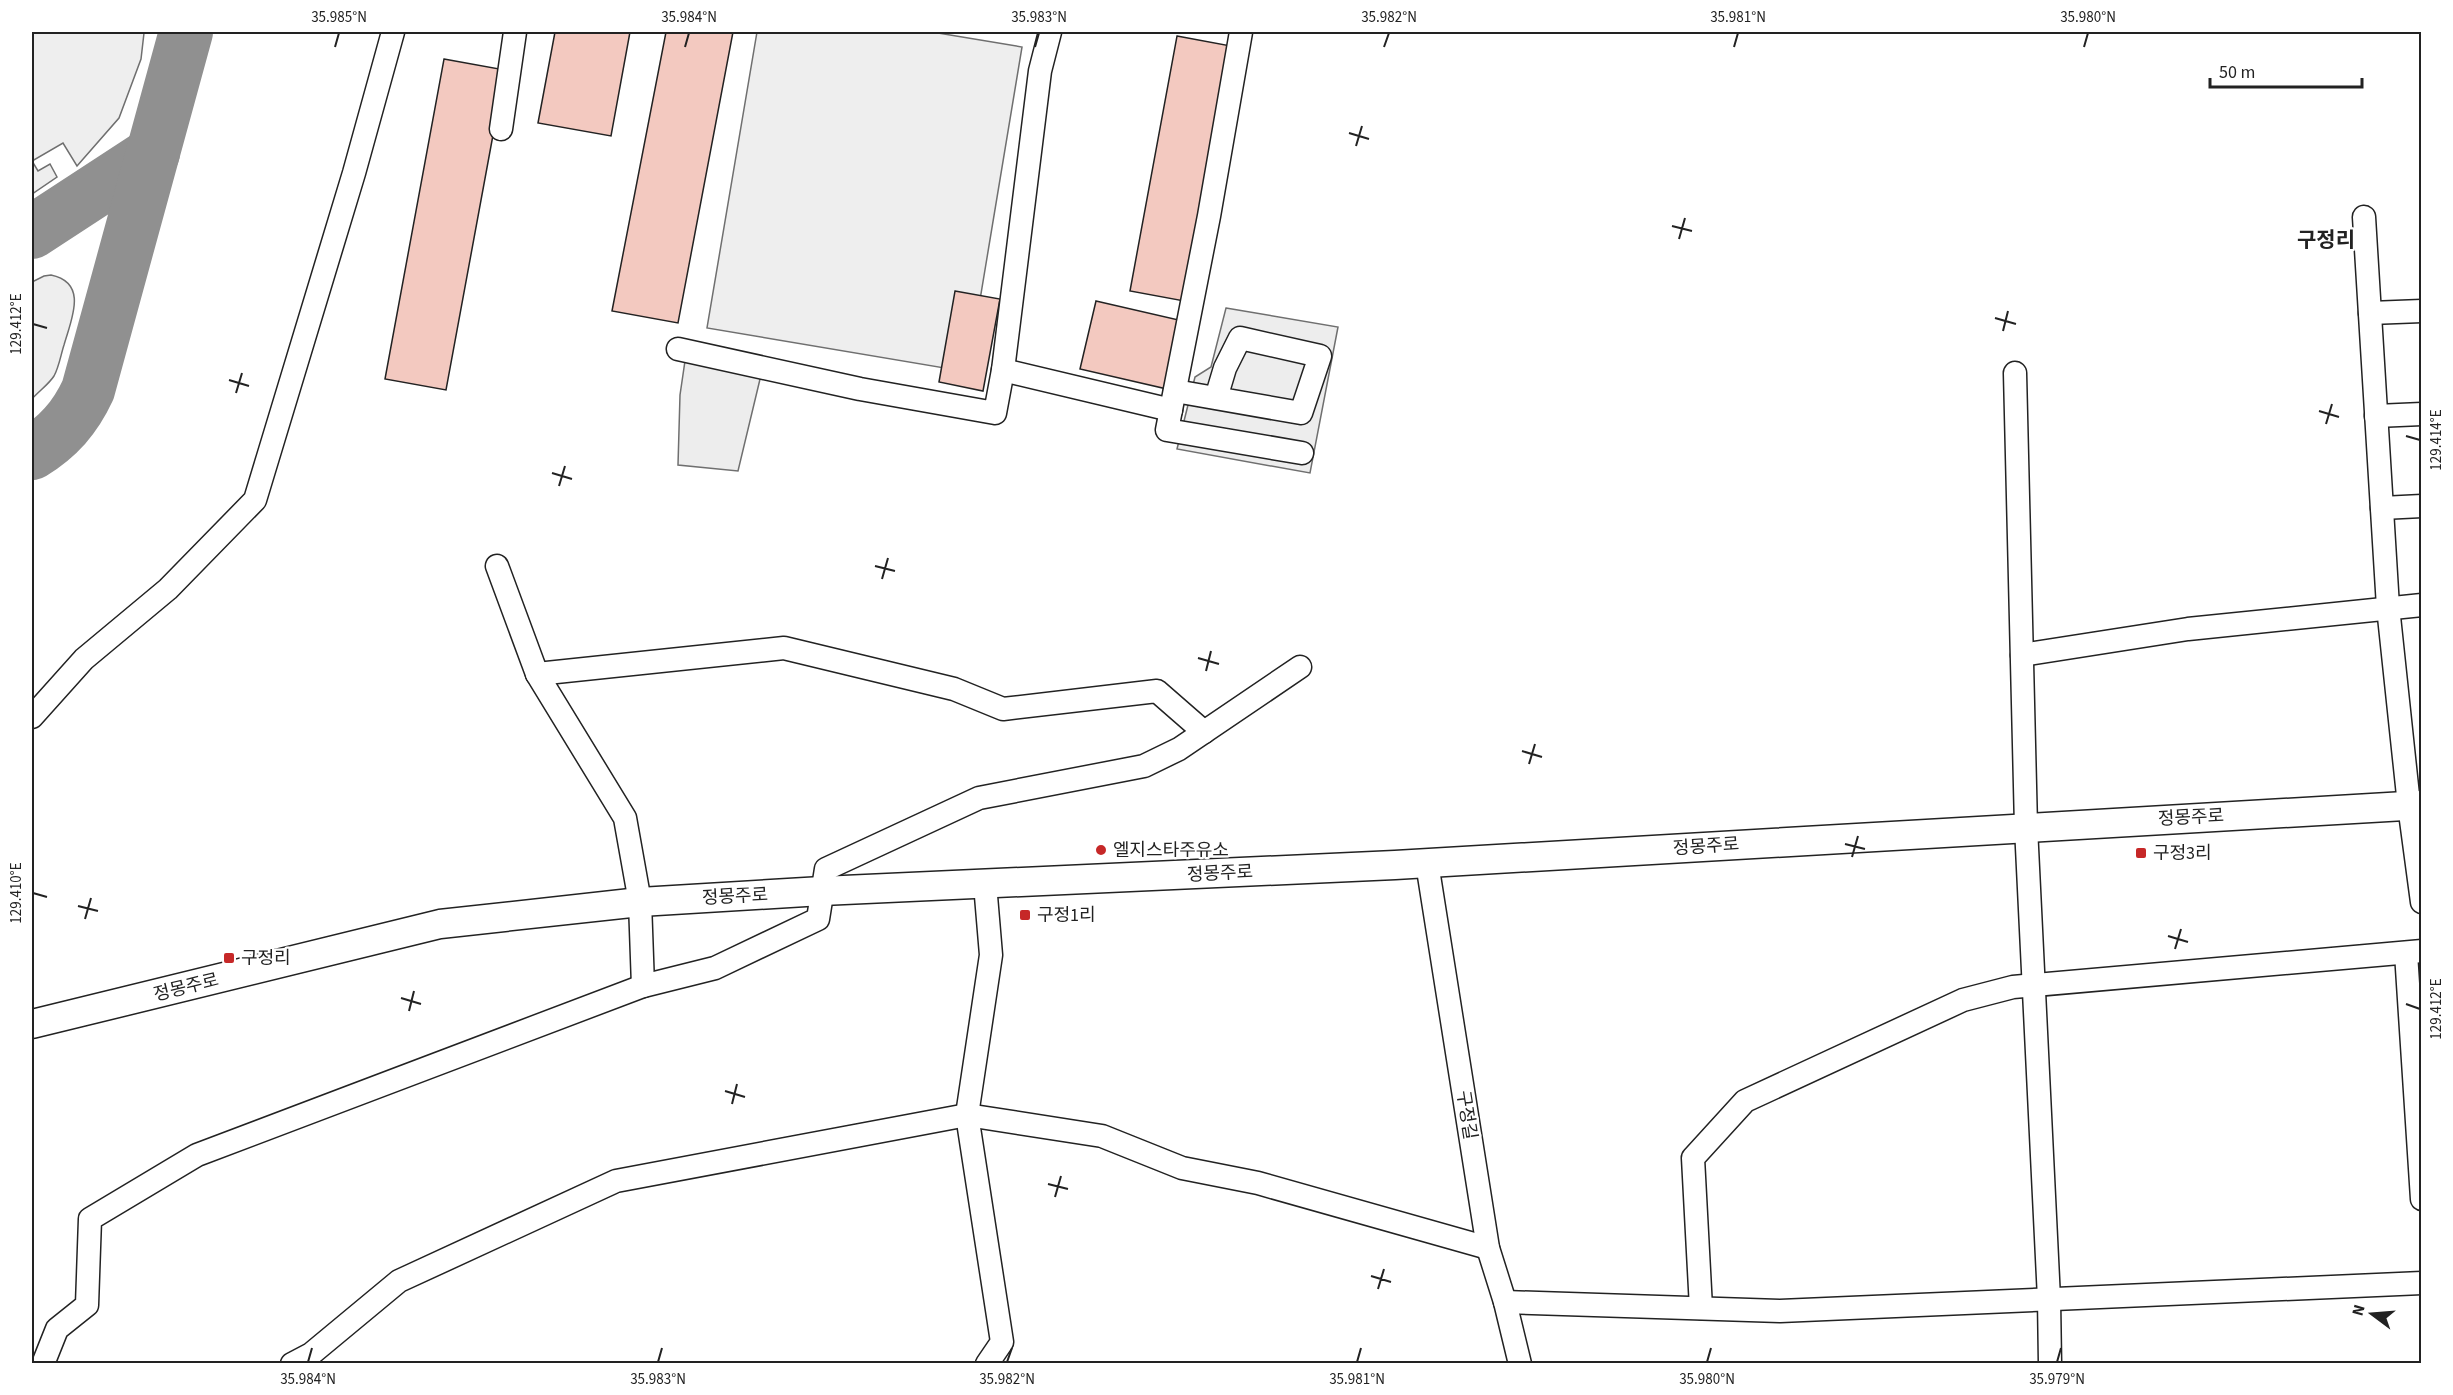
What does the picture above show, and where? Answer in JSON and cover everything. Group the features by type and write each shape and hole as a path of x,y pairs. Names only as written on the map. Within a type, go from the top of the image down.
{"main road":[{"name":"정몽주로","path":"32,1024 440,924 640,902 822,891 1427,863 2415,805"}],"street":[{"path":"32,717 84,659 168,588 255,500 354,173 393,32"},
{"path":"501,129 515,32"},
{"path":"678,349 860,389 995,413 1003,370 1040,71 1050,32"},
{"path":"1241,32 1209,216 1167,430 1302,453"},
{"path":"2364,217 2388,607 2415,805 2421,902"},
{"path":"2370,313 2421,311"},
{"path":"1003,370 1173,400 1216,398 1301,413 1320,356 1240,338 1225,368 1216,398"},
{"path":"2015,373 2026,827 2049,1299 2050,1364"},
{"path":"2376,416 2421,414"},
{"path":"2382,508 2421,506"},
{"path":"497,566 537,674 625,818 640,902 644,986"},
{"path":"2022,656 2188,628 2421,605"},
{"path":"537,674 784,648 954,690 1003,709 1157,691 1204,732"},
{"path":"43,1364 57,1329 87,1305 90,1219 197,1155 644,986 715,969 818,919 826,869 979,798 1144,766 1179,749 1300,666"},
{"name":"구정길","path":"1427,863 1488,1248 1505,1302 1520,1364"},
{"path":"985,884 991,955 967,1115 1002,1342 987,1364"},
{"path":"1701,1308 1693,1158 1745,1101 1964,1000 2013,987 2414,952 2421,1199"},
{"path":"292,1364 311,1354 399,1281 616,1181 967,1115 1102,1136 1182,1168 1258,1183 1488,1248"},
{"path":"1505,1302 1780,1311 2421,1283"}],"shaded area":[{"path":"32,32 144,33 141,59 119,118 77,166 63,143 32,161"},
{"path":"757,32 932,32 1022,47 968,372 707,328"},
{"path":"32,161 38,171 50,164 57,177 32,194"},
{"path":"51,275 63,279 70,286 74,294 73,314 56,372 32,399 32,282"},
{"path":"1226,308 1338,327 1310,473 1177,449 1195,377 1211,367"},
{"path":"685,361 761,375 738,471 678,465 680,395"}],"building":[{"path":"555,32 630,32 611,136 538,123"},
{"path":"666,32 733,32 678,323 612,311"},
{"path":"1177,36 1231,46 1184,301 1130,291"},
{"path":"444,59 505,70 446,390 385,379"},
{"path":"955,291 1000,299 983,391 939,382"},
{"path":"1096,301 1183,321 1167,389 1080,369"}],"taxiway":[{"path":"32,453 65,426 88,390 186,32"},
{"path":"32,232 153,153"}],"place":[{"name":"엘지스타주유소","path":"1101,850"},
{"name":"구정3리","path":"2141,853"},
{"name":"구정1리","path":"1025,915"},
{"name":"구정리","path":"229,958"}],"district":[{"name":"구정리","path":"2326,240"}]}
